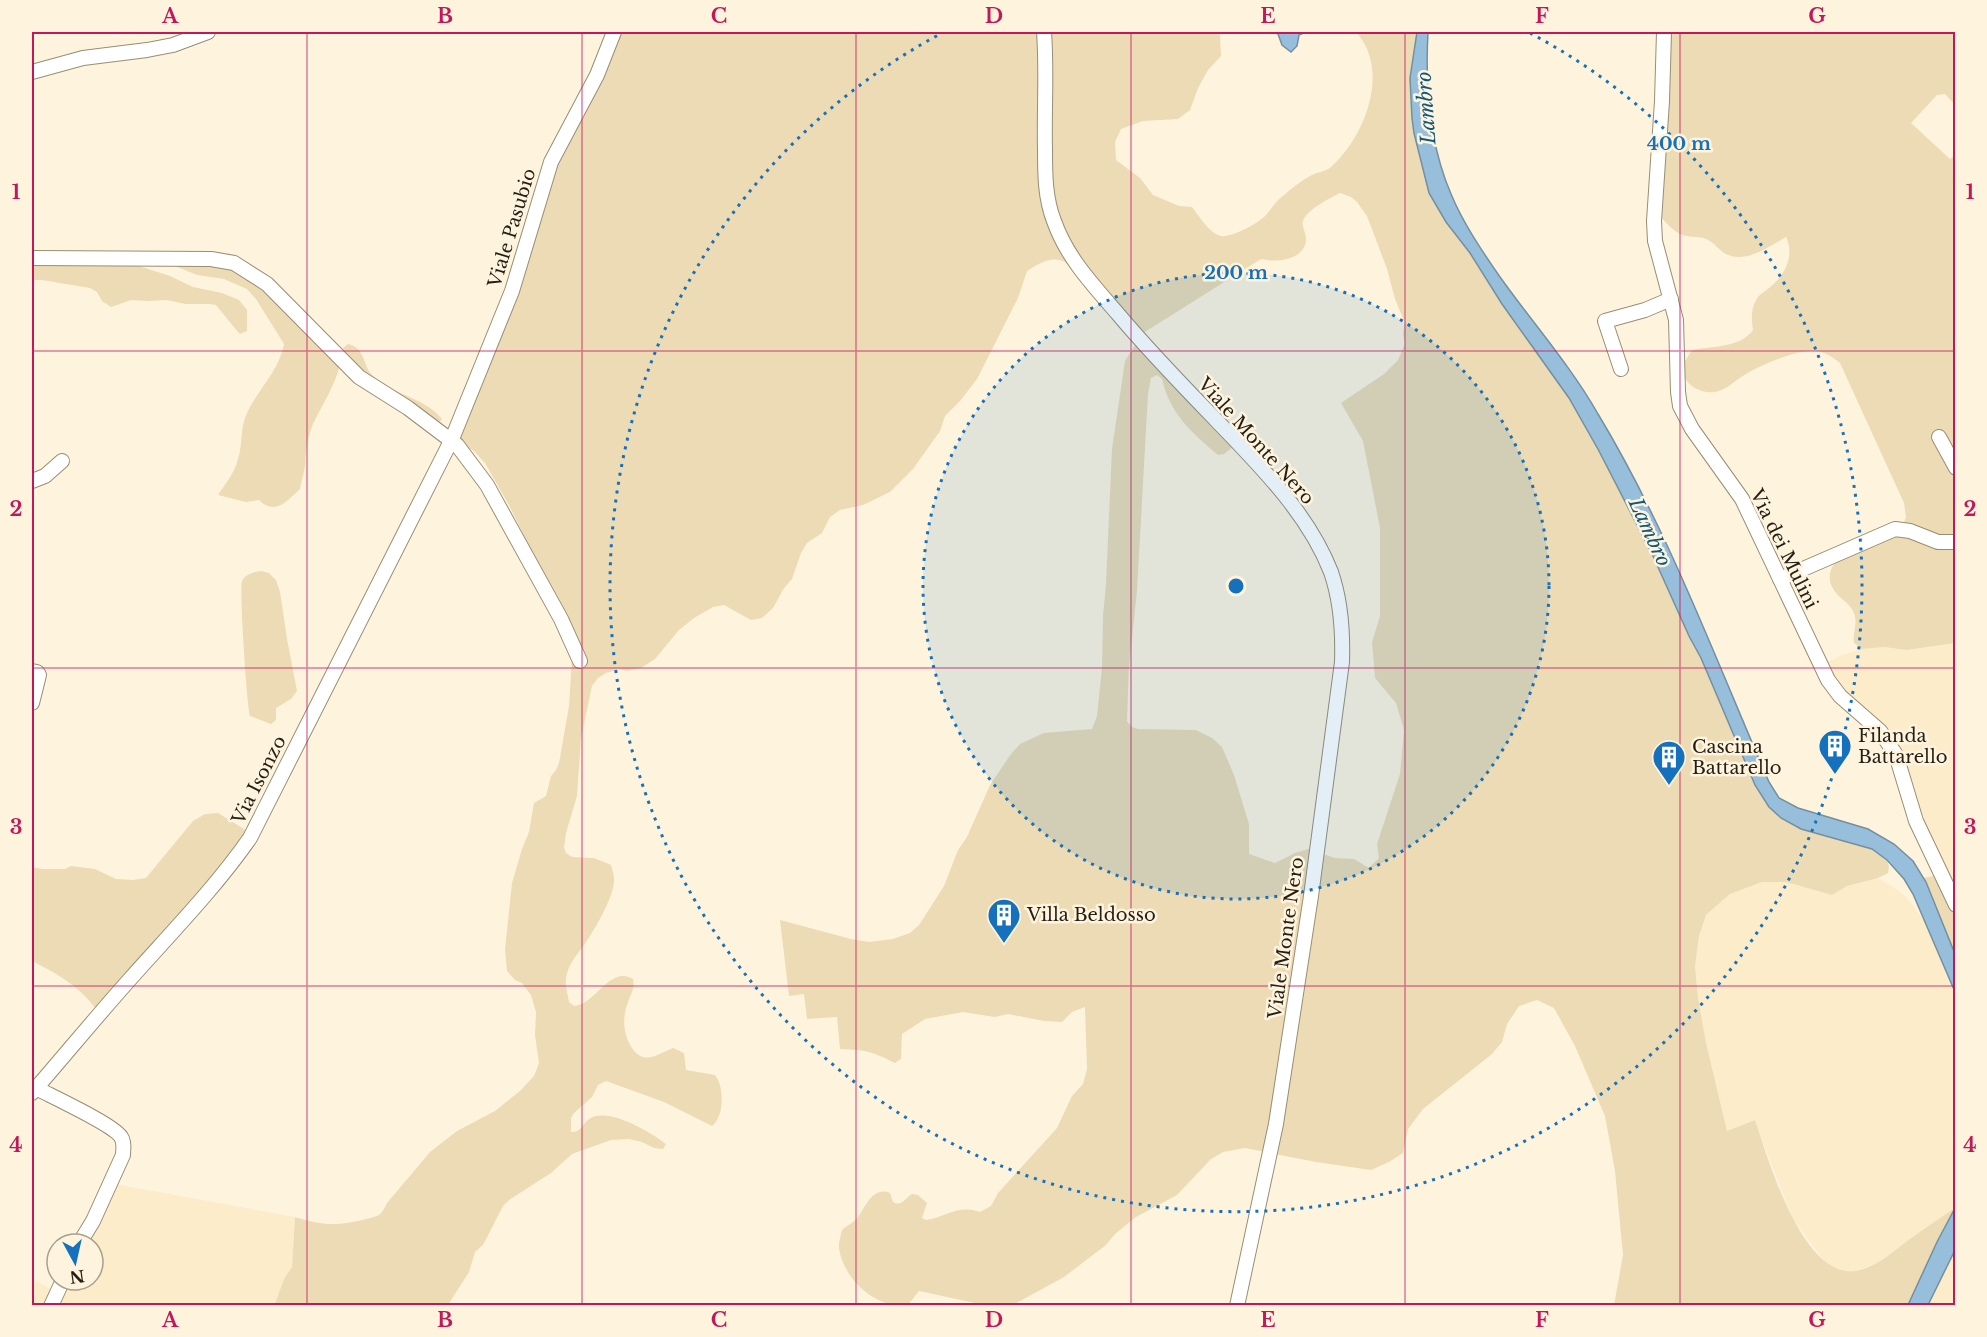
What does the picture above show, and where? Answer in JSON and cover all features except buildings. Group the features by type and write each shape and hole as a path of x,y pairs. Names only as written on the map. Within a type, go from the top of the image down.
{"street":[{"path":"32,72 83,58 173,45 208,32"},
{"name":"Viale Pasubio","path":"452,439 512,291 551,162 597,75 614,32"},
{"name":"Viale Monte Nero","path":"1044,32 1046,189 1053,221 1063,242 1080,270 1147,349 1236,441 1301,516 1331,573 1339,604 1343,633 1342,662 1311,896 1276,1124 1237,1305"},
{"name":"Via dei Mulini","path":"1664,32 1654,221 1655,241 1676,320 1680,406 1692,429 1742,499 1821,665 1840,696 1880,730 1896,754 1916,821 1956,905"},
{"path":"32,258 212,259 234,263 267,284 359,377 452,439 465,453 487,485 561,619 580,661"},
{"path":"1621,369 1605,321 1645,310 1671,299"},
{"path":"1939,437 1956,468"},
{"name":"Via Isonzo","path":"34,1090 184,919 250,838 452,439"},
{"path":"32,481 45,476 62,461"},
{"path":"1780,579 1895,529 1910,531 1938,542 1956,542"},
{"path":"32,671 39,675 32,703"},
{"path":"34,1090 106,1125 121,1135 124,1145 123,1155 86,1232"}],"shaded area":[{"path":"620,32 1040,32 1039,80 1044,32 1218,32 1221,56 1208,70 1190,110 1178,119 1143,121 1121,129 1115,142 1116,160 1140,178 1153,195 1179,206 1192,207 1212,231 1226,236 1257,222 1297,185 1310,176 1331,167 1354,139 1363,121 1372,84 1372,65 1366,47 1356,32 1417,32 1410,78 1414,133 1421,160 1446,222 1470,253 1502,304 1569,398 1599,451 1653,556 1701,658 1755,785 1801,829 1872,849 1887,860 1888,873 1847,886 1832,895 1786,882 1762,882 1730,894 1706,915 1699,936 1695,966 1706,1043 1727,1131 1755,1120 1791,1215 1806,1240 1822,1259 1840,1270 1867,1268 1955,1208 1908,1305 1614,1305 1623,1255 1615,1171 1605,1116 1575,1046 1554,1008 1537,1000 1519,1006 1507,1024 1502,1042 1492,1054 1423,1109 1408,1129 1403,1153 1371,1170 1245,1148 1223,1152 1211,1159 1177,1195 1136,1217 1115,1234 1106,1245 1064,1277 1013,1305 975,1303 919,1291 908,1305 885,1303 863,1290 847,1271 839,1248 842,1230 856,1219 875,1195 879,1192 890,1193 893,1202 899,1203 912,1194 918,1195 927,1203 922,1218 926,1220 965,1209 980,1212 991,1206 998,1193 1057,1128 1072,1096 1083,1084 1087,1069 1085,1007 1072,1012 1062,1022 1008,1014 995,1017 963,1012 925,1019 902,1034 901,1059 895,1063 869,1052 840,1049 837,1017 807,1019 804,994 789,996 780,920 869,942 893,939 910,933 919,925 944,886 958,850 967,837 990,785 1011,754 1020,744 1044,733 1092,729 1097,716 1102,668 1112,449 1125,361 1139,339 1233,447 1224,454 1218,455 1191,431 1176,413 1162,379 1157,375 1151,378 1148,394 1127,721 1132,727 1138,729 1196,730 1212,738 1222,747 1234,775 1249,824 1249,854 1275,863 1308,849 1335,858 1354,859 1369,868 1379,858 1377,844 1400,774 1404,730 1396,703 1375,678 1372,642 1380,616 1380,528 1363,441 1341,403 1384,374 1398,360 1405,344 1403,334 1405,323 1367,216 1357,202 1340,193 1317,206 1305,217 1303,225 1305,246 1296,256 1274,261 1261,259 1132,340 1065,262 1050,260 1027,271 1018,298 977,379 945,416 940,431 913,469 890,492 863,505 840,510 830,517 822,533 807,543 792,579 773,608 762,618 751,620 724,605 713,607 679,630 655,659 641,668 627,671 619,669 598,678 592,686 581,738 577,796 564,848 566,853 572,857 594,858 611,865 614,877 608,903 599,921 568,969 566,988 569,1002 574,1006 582,1004 617,977 625,976 633,979 633,988 624,1019 625,1031 632,1048 641,1056 651,1057 673,1048 684,1053 686,1070 715,1075 720,1086 722,1101 716,1121 712,1126 664,1102 606,1081 598,1085 592,1097 574,1113 571,1118 571,1132 580,1129 589,1119 607,1116 629,1122 650,1133 666,1144 663,1149 629,1139 611,1140 572,1154 551,1173 503,1206 483,1245 475,1252 469,1272 448,1305 274,1306 285,1277 292,1267 295,1217 314,1222 339,1224 379,1215 430,1152 457,1131 495,1111 520,1091 534,1076 539,1063 535,1035 536,1012 531,995 522,983 515,980 507,971 505,949 512,883 529,832 534,803 546,796 551,776 559,763 569,706 572,658 542,572 510,507 485,463 474,451 457,441 556,164"},
{"path":"1664,32 1955,32 1955,105 1945,94 1937,95 1911,123 1950,159 1955,155 1955,643 1907,650 1884,647 1862,649 1854,643 1855,615 1850,606 1833,589 1830,579 1831,569 1841,557 1902,528 1906,517 1904,503 1840,363 1820,352 1800,352 1761,366 1714,392 1697,389 1685,378 1683,366 1692,350 1733,343 1741,340 1753,330 1754,305 1759,296 1780,278 1789,258 1789,244 1786,237 1748,256 1732,256 1724,253 1706,239 1682,235 1669,226 1654,210"},
{"path":"32,265 139,266 170,276 193,287 222,293 239,300 247,310 247,331 240,334 216,305 186,304 166,300 131,300 111,307 90,288 32,280"},
{"path":"211,265 252,278 340,364 332,387 311,429 300,489 286,502 276,507 265,505 259,500 246,502 218,495 237,464 243,424 247,413 278,363 284,344 256,299 247,289 224,279 197,275 175,266"},
{"path":"348,344 358,349 373,376 390,388 435,412 442,419 437,425 345,359 343,348"},
{"path":"261,571 269,573 276,580 280,592 297,691 291,699 276,708 276,720 271,724 250,716 244,647 242,581 247,575"},
{"path":"1955,643 1955,905 1901,767 1821,665 1844,654 1862,649 1884,647 1907,650"},
{"path":"218,813 244,829 250,838 99,1014 78,989 32,961 32,867 65,869 71,866 95,869 116,879 146,878 193,821 205,814"},
{"path":"1933,876 1939,879 1955,905 1955,954 1923,878"},
{"path":"1878,878 1908,899 1929,927 1955,992 1955,1208 1890,1255 1873,1265 1848,1273 1835,1269 1824,1261 1793,1219 1754,1120 1727,1131 1706,1043 1695,966 1699,936 1706,915 1730,894 1762,882 1786,882 1832,895 1847,886"},
{"path":"110,1183 295,1217 292,1267 285,1277 274,1305 32,1305 32,1278 45,1286 45,1292 58,1294 59,1292 105,1292 105,1232 85,1232"},
{"path":"1955,1250 1955,1305 1928,1306 1936,1286"}],"water":[{"path":"1273,32 1306,32 1299,35 1297,46 1291,52 1282,45 1278,34"},
{"name":"Lambro","path":"1417,32 1428,32 1428,94 1433,135 1444,175 1456,205 1473,237 1493,267 1587,396 1623,458 1690,595 1769,782 1779,798 1798,808 1868,829 1894,844 1913,861 1926,882 1955,954 1955,992 1913,894 1904,879 1887,860 1872,849 1801,829 1781,818 1769,807 1755,785 1701,658 1653,556 1599,451 1569,398 1502,304 1470,253 1446,222 1429,193 1412,118 1410,78"},
{"path":"1955,1208 1955,1250 1928,1305 1908,1305 1937,1242"}],"place":[{"name":"Filanda Battarello","path":"1835,775"},
{"name":"Cascina Battarello","path":"1669,786"},
{"name":"Villa Beldosso","path":"1004,944"}]}
